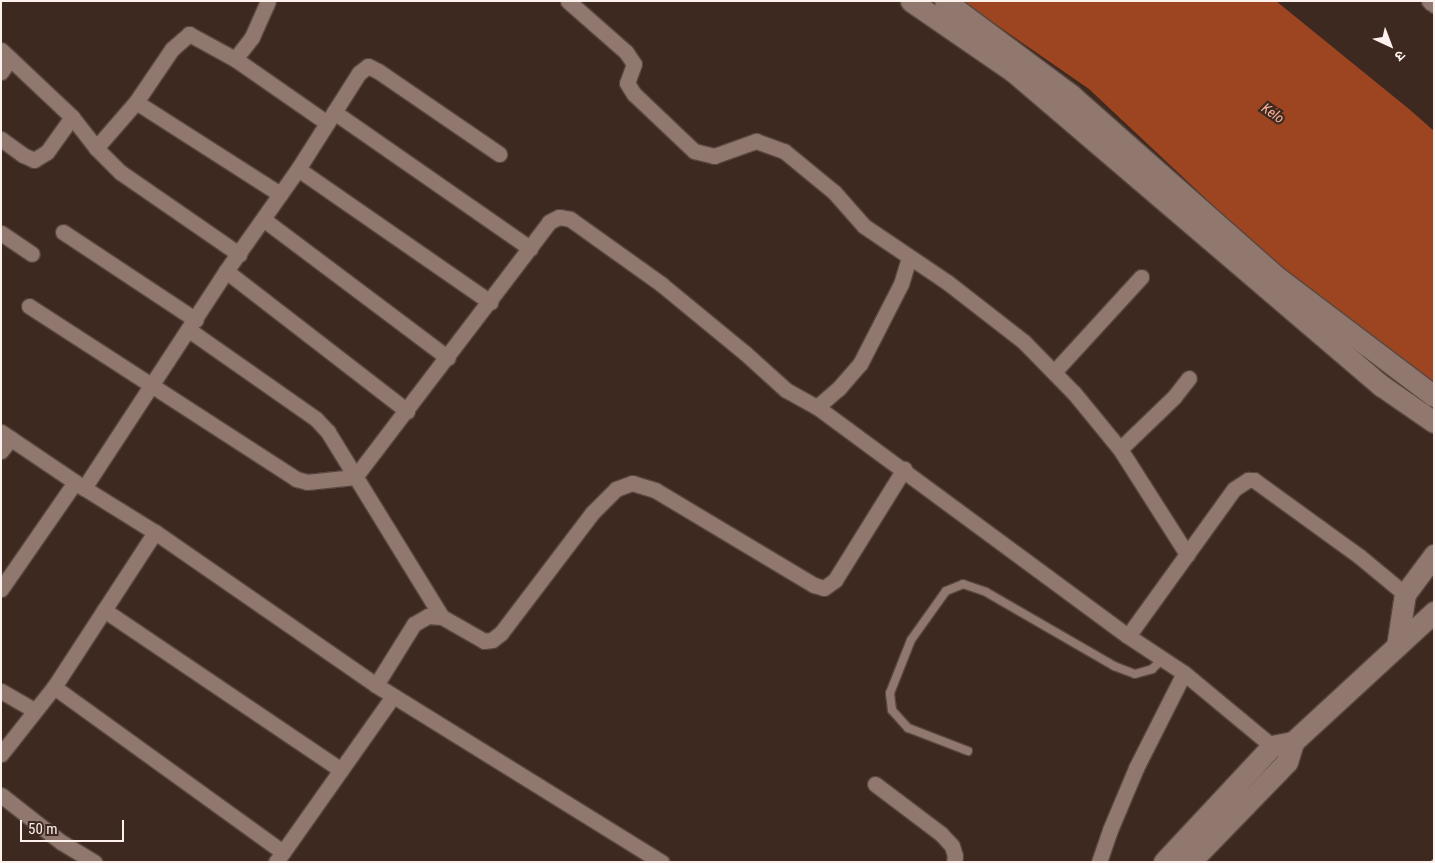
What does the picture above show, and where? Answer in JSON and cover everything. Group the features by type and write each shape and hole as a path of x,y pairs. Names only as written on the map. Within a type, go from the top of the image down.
{"street":[{"path":"235,60 252,37 268,1"},
{"path":"568,1 626,52 634,64 627,83 634,94 694,151 714,156 756,141 784,151 834,192 864,226 947,282 1024,342 1074,393 1120,449 1187,554"},
{"path":"911,1 1014,72 1382,386 1434,422"},
{"path":"945,1 1071,95 1278,278 1434,396"},
{"path":"1429,1 1434,5"},
{"path":"96,148 136,102 172,49 189,34 330,118 530,248"},
{"path":"1,72 6,54 72,117 96,148 120,172 239,254"},
{"path":"1,589 152,385 226,271 298,170 359,73 368,66 499,154"},
{"path":"136,102 280,194"},
{"path":"1,139 23,155 34,160 47,152 72,117"},
{"path":"298,170 490,302"},
{"path":"29,306 296,479 307,482 355,477 448,358 549,222 558,217 570,219 661,284 746,353 786,390 818,407 1128,636 1184,673 1272,746"},
{"path":"263,219 448,358"},
{"path":"63,232 316,418 328,432 442,617"},
{"path":"1,233 32,254"},
{"path":"818,407 838,389 860,364 901,284 909,258"},
{"path":"226,271 407,411"},
{"path":"1054,372 1141,277"},
{"path":"1120,449 1174,397 1189,378"},
{"path":"1,451 6,435 79,485 154,532 376,685 662,862"},
{"path":"376,685 414,624 428,616 442,617 484,641 492,640 501,633 592,514 616,489 632,483 655,490 814,585 824,588 835,580 904,469"},
{"path":"1128,636 1234,489 1248,480 1254,480 1359,556 1410,587"},
{"path":"1,754 54,687 154,532"},
{"path":"1397,646 1410,587 1434,555"},
{"path":"104,610 341,770"},
{"path":"1190,862 1287,762 1293,742 1434,612"},
{"path":"1099,862 1136,768 1184,673"},
{"path":"54,687 280,857 393,696"},
{"path":"1,691 34,710"},
{"path":"1164,862 1272,746 1293,742"},
{"path":"874,784 942,834 952,846 955,856 954,862"},
{"path":"1,796 61,842 94,862"}],"lane":[{"path":"968,751 908,728 892,710 890,693 911,640 946,591 963,584 986,592 1114,666 1135,674 1152,670 1163,660"}],"water":[{"name":"Kelo","path":"962,1 1276,1 1409,109 1434,131 1434,393 1333,318 1089,89"}]}
